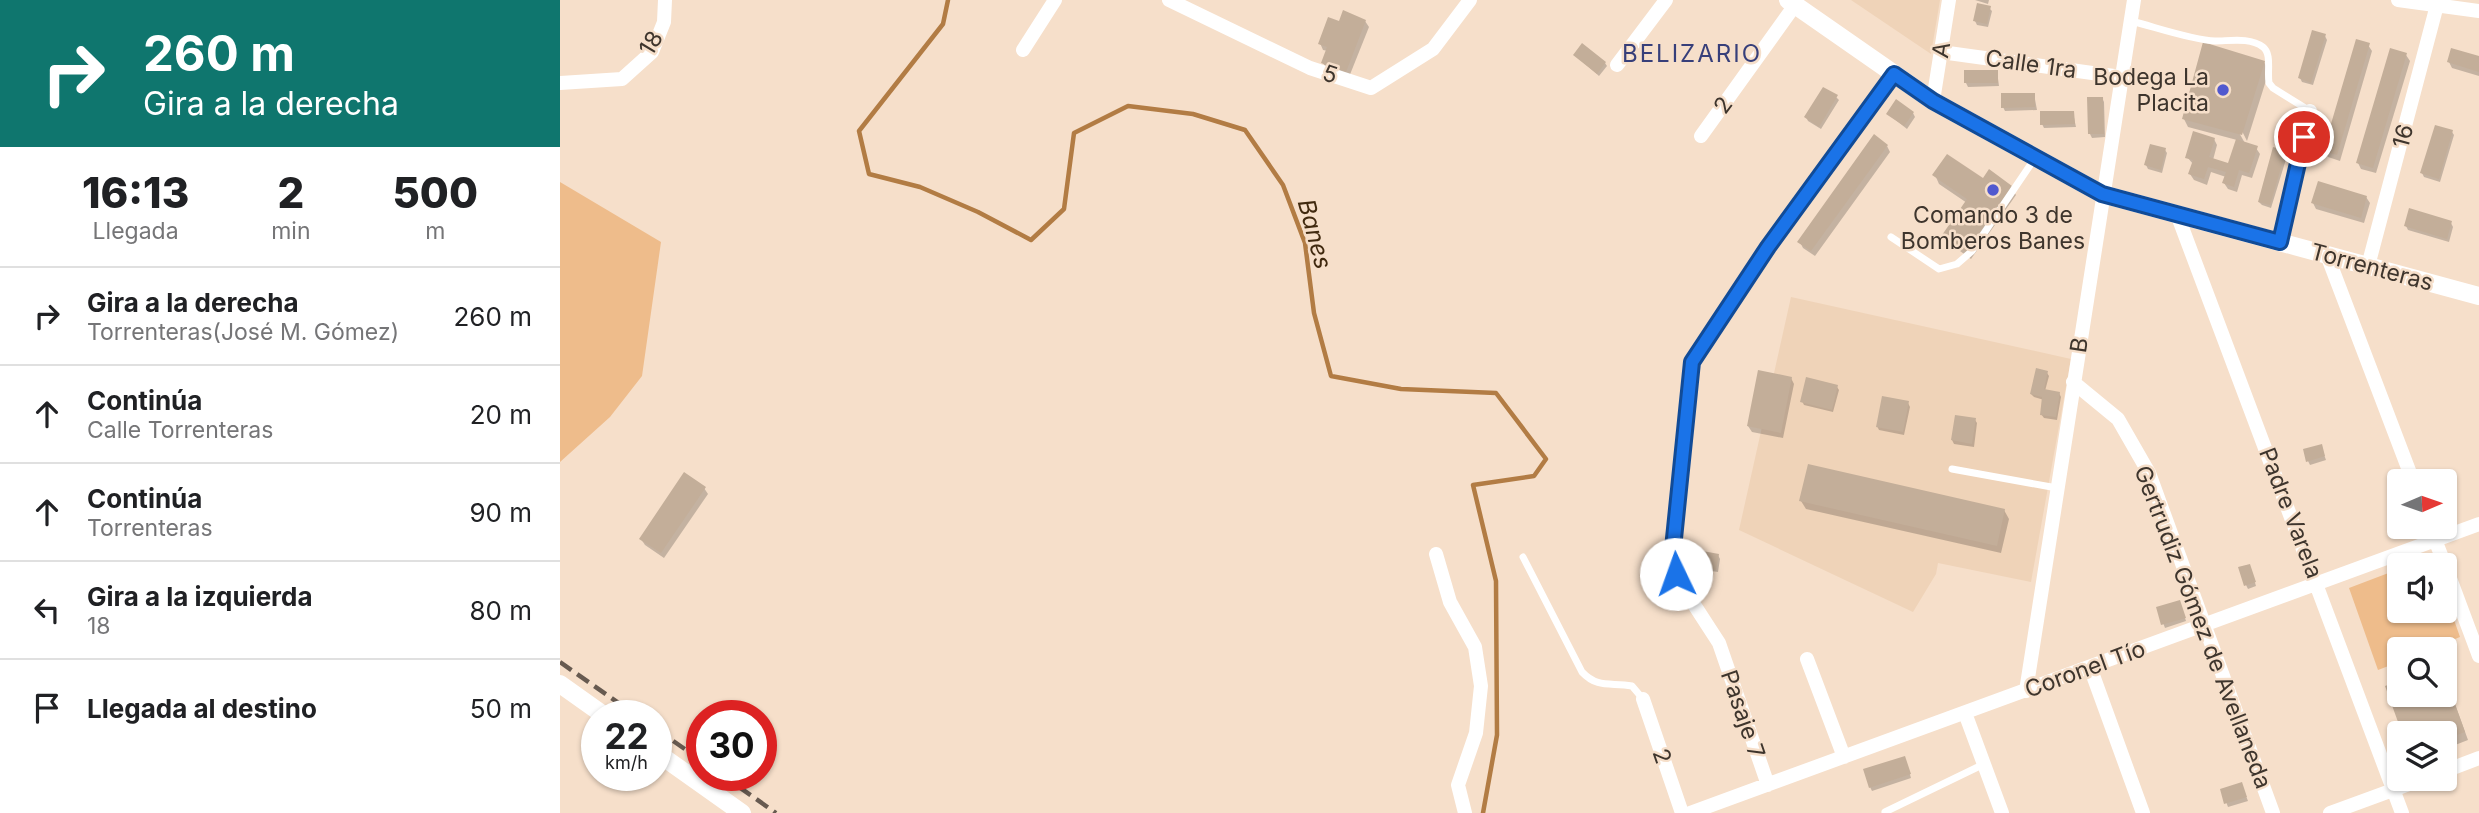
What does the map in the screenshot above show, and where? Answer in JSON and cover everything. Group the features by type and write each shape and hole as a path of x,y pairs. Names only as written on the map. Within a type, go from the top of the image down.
{"street":[{"name":"18","path":"560,83 622,79 652,52 664,22 665,0"},
{"path":"1023,50 1055,0"},
{"name":"5","path":"1169,0 1310,68 1371,88 1433,49 1470,0"},
{"path":"1617,65 1666,0"},
{"name":"A","path":"1933,101 1949,0"},
{"name":"B","path":"2026,691 2134,0"},
{"path":"2398,0 2479,10"},
{"name":"Torrenteras","path":"1791,3 1933,101 2102,194 2479,296"},
{"name":"2","path":"1701,136 1791,3"},
{"name":"16","path":"2368,266 2437,5"},
{"name":"Calle 1ra","path":"1941,52 2122,77"},
{"name":"Pasaje 7","path":"1768,785 1719,643 1672,566 1692,362 1768,247 1894,74"},
{"path":"2280,242 2311,111"},
{"name":"Padre Varela","path":"2177,214 2387,774"},
{"path":"2326,255 2408,469"},
{"name":"Gertrudiz Gómez de Avellaneda","path":"2073,382 2119,419 2149,473 2273,813"},
{"name":"Coronel Tío","path":"2457,528 2479,524"},
{"name":"Coronel Tío","path":"1697,812 2317,583 2419,539"},
{"path":"1436,554 1450,602 1475,647 1480,686 1476,733 1458,785 1465,813"},
{"path":"2457,597 2479,656"},
{"path":"1807,659 1844,757"},
{"path":"2090,667 2143,813"},
{"path":"560,684 582,700"},
{"name":"2","path":"1643,699 1682,813"},
{"path":"1965,713 2002,813"},
{"path":"2457,766 2479,758"},
{"path":"672,763 742,813"},
{"path":"2330,813 2390,791"},
{"name":"Padre Varela","path":"2393,791 2402,813"}],"lane":[{"path":"2131,21 2212,41 2237,40 2255,43 2268,54 2269,82 2273,88 2311,111"},
{"path":"1891,237 1939,269 1957,264 1972,251 2035,157"},
{"path":"1952,469 2057,488"},
{"path":"1523,557 1582,672 1590,680 1602,684 1632,686 1643,699"},
{"path":"1885,812 1984,764"}],"shaded area":[{"path":"1851,0 1940,0 1931,54"},
{"path":"560,182 661,242 642,376 610,417 560,462"},
{"path":"1791,297 2071,359 2031,582 1938,563 1936,574 1913,612 1739,530"},
{"path":"2387,574 2387,623 2455,623 2460,637 2387,637 2387,667 2378,670 2349,588"}],"building":[{"path":"1977,3 1991,6 1987,24 1973,21"},
{"path":"1343,10 1366,20 1346,72 1321,63 1327,47 1318,44 1328,17 1339,21"},
{"path":"2312,30 2326,34 2311,83 2298,78"},
{"path":"2356,39 2370,43 2337,155 2323,151"},
{"name":"Bodega La Placita","path":"2203,42 2265,61 2242,135 2182,119"},
{"path":"1582,43 1606,62 1597,74 1573,55"},
{"path":"2390,48 2407,53 2373,168 2356,163"},
{"path":"2451,48 2479,56 2479,72 2447,62"},
{"path":"1964,70 1998,70 1998,83 1964,83"},
{"path":"1823,87 1838,95 1819,127 1804,117"},
{"path":"2001,93 2035,93 2035,107 2001,108"},
{"path":"2087,97 2103,97 2104,134 2088,134"},
{"path":"1896,99 1914,112 1904,126 1886,114"},
{"path":"2040,111 2074,111 2075,124 2040,125"},
{"path":"2435,125 2453,130 2439,179 2420,173"},
{"path":"2193,131 2215,138 2209,157 2228,163 2236,139 2258,146 2249,173 2239,170 2234,187 2222,183 2226,172 2208,167 2204,179 2188,174 2193,160 2185,158"},
{"path":"1874,134 1888,145 1811,251 1797,242"},
{"path":"2150,144 2166,148 2161,170 2144,165"},
{"path":"2273,147 2286,151 2270,205 2258,202"},
{"path":"1947,154 1983,178 1989,169 2012,186 1966,252 1942,235 1967,199 1932,175"},
{"path":"2318,181 2367,196 2361,218 2311,203"},
{"path":"2409,208 2452,221 2447,239 2404,226"},
{"path":"2036,368 2048,371 2044,389 2060,392 2056,417 2040,415 2042,397 2030,394"},
{"path":"1758,370 1792,377 1781,433 1747,426"},
{"path":"1806,377 1838,385 1832,410 1800,402"},
{"path":"1882,396 1909,401 1903,432 1876,427"},
{"path":"1955,415 1976,418 1972,444 1951,440"},
{"path":"2322,444 2325,456 2306,462 2303,449"},
{"path":"1808,464 2005,509 1997,546 1799,501"},
{"path":"684,472 706,487 661,553 639,539"},
{"path":"1697,550 1719,554 1716,570 1695,565"},
{"path":"2250,564 2256,582 2244,586 2238,567"},
{"path":"2180,600 2186,618 2161,625 2156,607"},
{"path":"2393,707 2456,707 2465,732 2457,735 2457,721 2398,721"},
{"path":"1905,756 1911,774 1869,788 1863,769"},
{"path":"2242,782 2247,797 2224,804 2220,789"}],"waterway":[{"name":"Banes","path":"948,0 943,24 859,131 869,174 920,187 978,212 1031,240 1064,209 1074,133 1128,106 1193,114 1245,130 1283,185 1305,243 1314,313 1331,376 1401,389 1496,393 1546,459 1534,476 1473,485 1496,581 1497,735 1483,813"}],"railway":[{"path":"560,662 614,700"},
{"path":"672,740 686,750"},
{"path":"745,791 776,813"}],"place":[{"name":"Bodega La Placita","path":"2223,90"},
{"name":"Comando 3 de Bomberos Banes","path":"1993,190"}],"district":[{"name":"BELIZARIO","path":"1692,53"}],"route":[{"path":"1676,574 1672,558 1692,362 1768,247 1894,74 1933,101 2102,194 2280,242 2304,137"}]}
